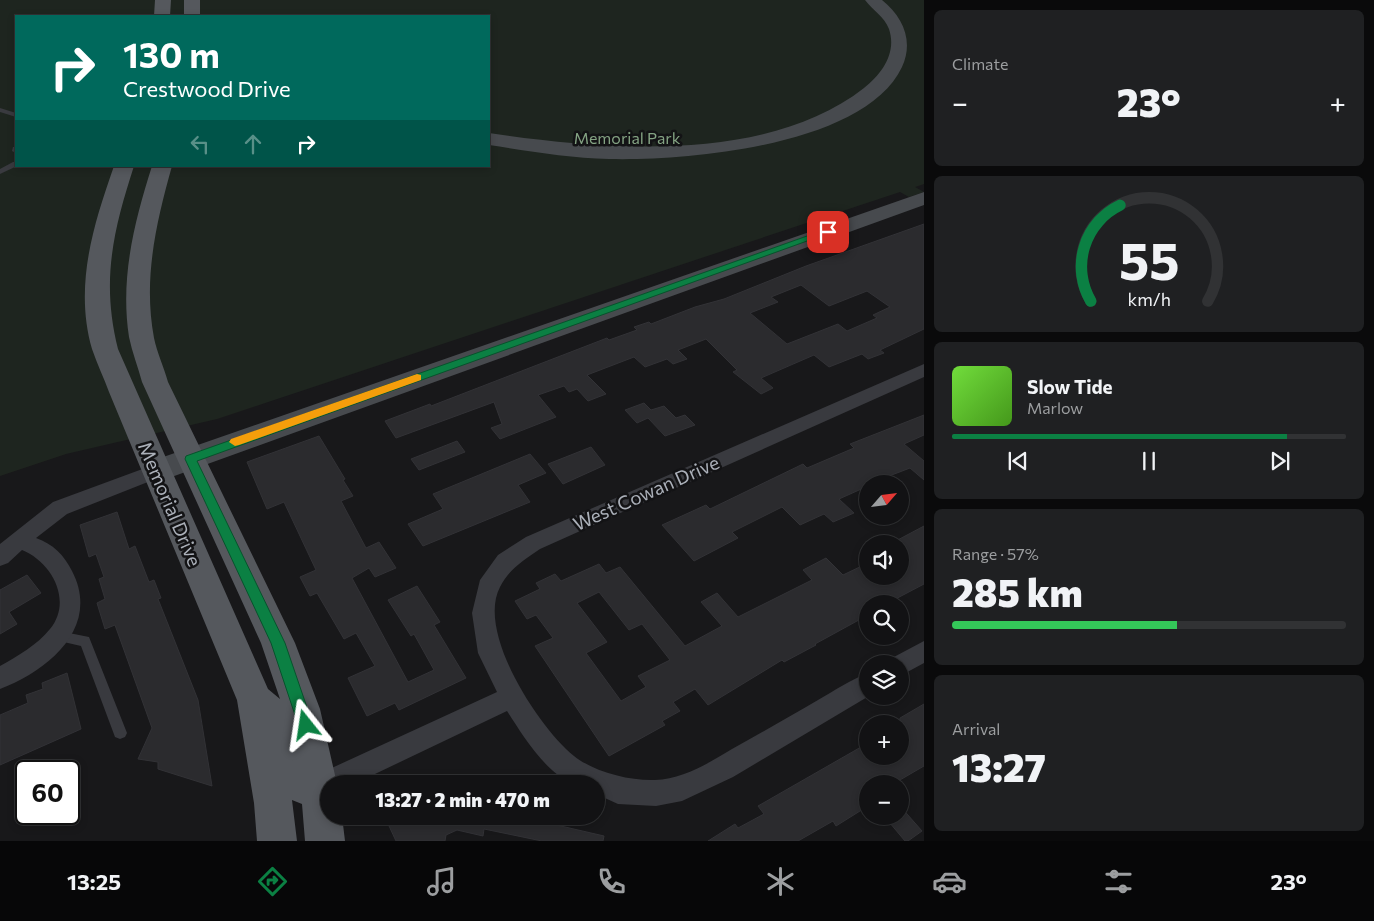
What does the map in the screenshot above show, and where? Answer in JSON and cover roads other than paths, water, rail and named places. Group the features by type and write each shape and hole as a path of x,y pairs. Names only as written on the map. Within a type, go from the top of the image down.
{"main road":[{"path":"162,15 163,0"},
{"path":"192,0 192,15"},
{"name":"Memorial Drive","path":"124,167 105,220 99,247 96,278 98,308 105,348 255,700 273,803 277,841"},
{"name":"Memorial Drive","path":"162,167 140,246 138,302 142,339 155,382 278,643 302,709 319,788 325,841"},
{"path":"255,700 277,718 292,776 304,786 319,788"}],"street":[{"path":"490,139 579,151 663,152 729,144 773,136 811,124 841,112 865,98 886,79 898,60 897,29 888,14 873,0"},
{"path":"0,558 60,508 156,471 924,198"},
{"name":"West Cowan Drive","path":"859,689 724,768 682,788 656,793 618,791 565,764 536,733 512,697 490,654 483,613 488,586 506,562 533,543 924,370"},
{"path":"0,678 29,662 59,636 69,620 71,607 66,580 59,567 44,552 20,540"},
{"path":"909,660 924,651"},
{"path":"319,788 512,697"}],"lane":[{"path":"0,110 15,115"},
{"path":"0,172 15,164"},
{"path":"59,636 85,641 120,733"}],"park label":[{"name":"Memorial Park","path":"627,138"}]}
